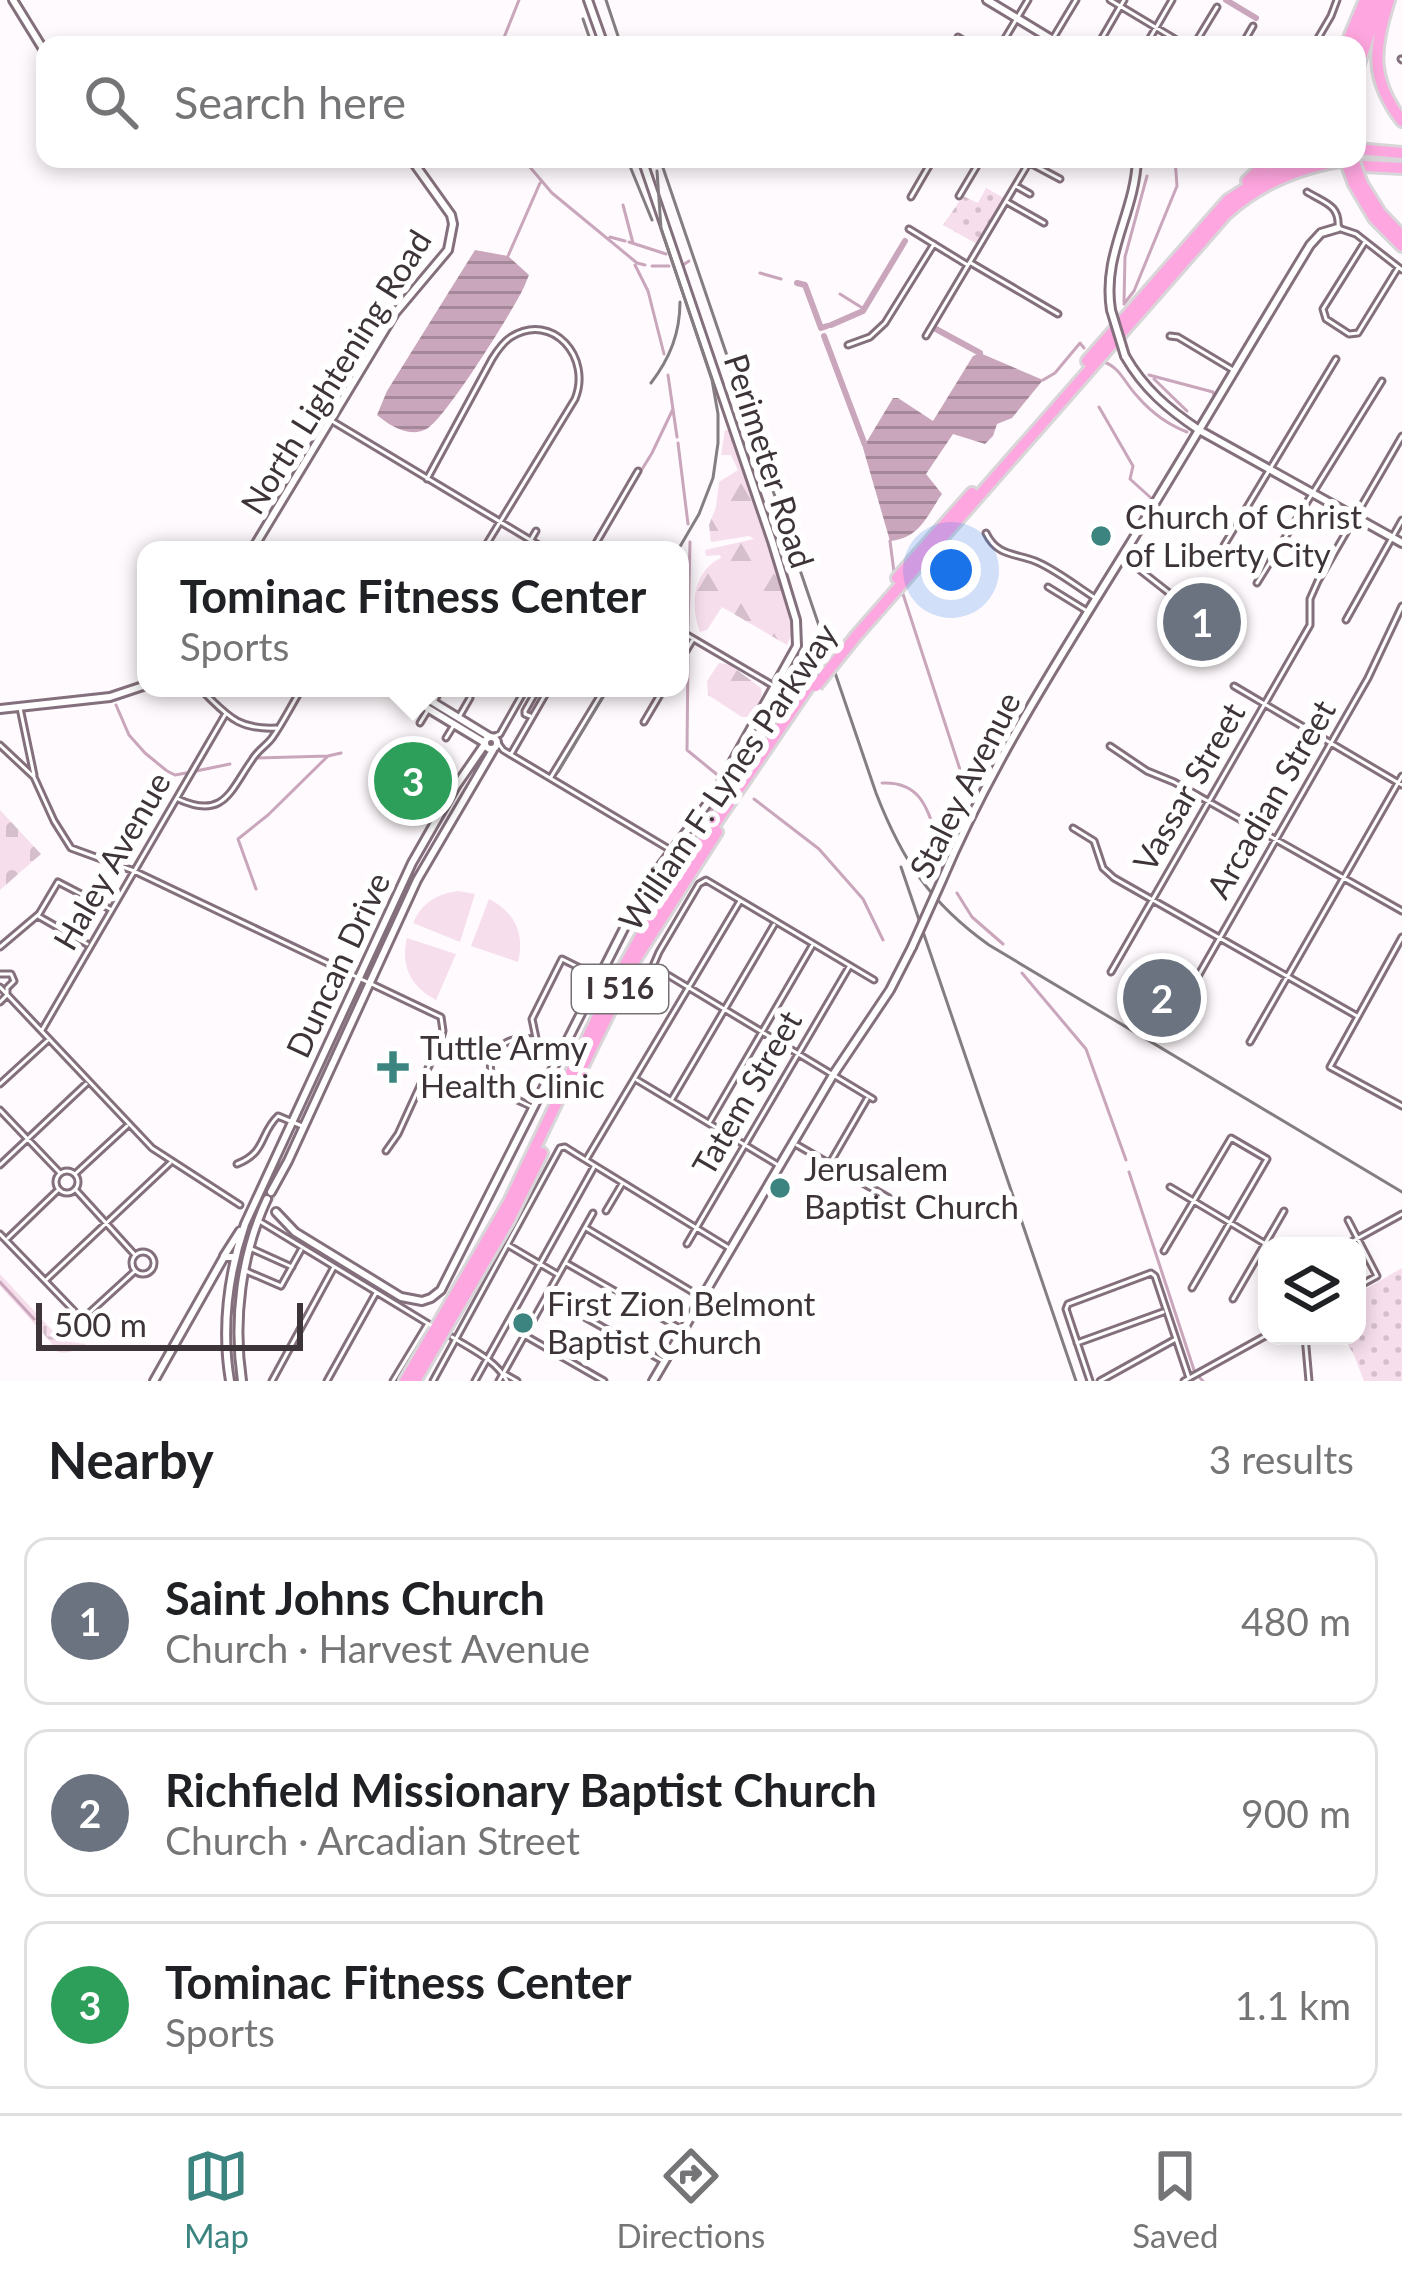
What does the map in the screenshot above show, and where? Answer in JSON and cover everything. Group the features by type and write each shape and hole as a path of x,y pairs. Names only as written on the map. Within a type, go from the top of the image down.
{"highway":[{"path":"1352,36 1377,0"},
{"path":"1361,36 1377,0"},
{"path":"1366,38 1377,0"},
{"path":"1377,0 1377,70 1402,121"},
{"path":"1366,150 1402,153"},
{"name":"William F. Lynes Parkway","path":"1366,161 1402,165"},
{"path":"1366,164 1402,165"},
{"path":"1228,200 1262,168"},
{"name":"William F. Lynes Parkway","path":"404,1381 529,1182 649,936 816,681 1228,200 1281,168"},
{"name":"William F. Lynes Parkway","path":"855,632 1226,214 1257,190 1311,168"},
{"path":"1171,276 1229,218 1270,188 1330,168"},
{"path":"1355,168 1374,218 1402,246"},
{"path":"1358,184 1402,236"},
{"path":"437,1325 454,1338"},
{"name":"William F. Lynes Parkway","path":"415,1381 435,1345 437,1325"},
{"path":"435,1345 443,1337 454,1338"}],"street":[{"path":"14,0 36,37"},
{"path":"588,0 601,36"},
{"path":"986,0 1042,36"},
{"path":"1006,36 1028,0"},
{"path":"1054,36 1076,0"},
{"path":"1110,0 1170,36"},
{"path":"1103,36 1124,0"},
{"path":"1151,36 1172,0"},
{"path":"1319,36 1337,0"},
{"path":"1199,36 1217,7"},
{"path":"1247,36 1253,26"},
{"name":"North Lightening Road","path":"258,541 402,301 437,264 452,239 451,215 417,168"},
{"name":"Perimeter Road","path":"276,1212 295,1232 401,1297 428,1300 445,1284 646,885 714,795 797,646 796,620 645,168"},
{"path":"911,197 928,168"},
{"path":"959,196 976,168"},
{"path":"926,336 1025,168"},
{"path":"1043,168 1060,179"},
{"path":"1135,168 1110,267 1111,310 1125,356 1150,393 1198,430 1402,543"},
{"path":"1015,185 1030,194"},
{"path":"1307,192 1336,210 1338,229 1353,232 1400,268 1358,333 1349,334 1326,319 1323,309 1365,242"},
{"path":"1005,201 1044,223"},
{"path":"909,229 1058,314"},
{"name":"Staley Avenue","path":"653,1381 833,1075 890,989 989,779 1095,598 1313,241 1338,229"},
{"path":"848,345 870,337 885,323 934,244"},
{"path":"427,479 505,341 532,331 556,336 569,347 580,373 579,390 488,541"},
{"path":"1170,336 1234,371"},
{"path":"1217,557 1336,359"},
{"path":"1257,584 1382,381"},
{"path":"330,420 530,540 536,531"},
{"name":"Vassar Street","path":"1111,972 1310,625 1310,599 1402,436"},
{"path":"597,541 638,471"},
{"path":"1346,620 1402,520"},
{"path":"986,532 991,543 1012,556 1034,561 1095,598"},
{"path":"1122,556 1196,614"},
{"path":"1048,587 1088,612"},
{"name":"Arcadian Street","path":"1177,1013 1375,665 1402,606"},
{"path":"689,637 776,687"},
{"path":"689,646 693,639"},
{"path":"1234,686 1400,784"},
{"path":"0,709 113,696 137,688"},
{"path":"208,697 225,715 256,728 278,728"},
{"path":"177,798 206,806 228,798 297,697"},
{"path":"416,697 670,850"},
{"path":"420,723 436,697"},
{"path":"492,742 520,697"},
{"path":"532,717 525,711 533,697"},
{"path":"511,754 544,697"},
{"path":"551,778 600,697"},
{"path":"644,722 659,697"},
{"path":"446,738 470,698"},
{"path":"20,707 34,777 70,847 134,872 438,1015 443,1022 440,1042 386,1151"},
{"name":"Haley Avenue","path":"42,1030 225,715"},
{"name":"Duncan Drive","path":"245,1224 420,849 478,752 492,742"},
{"name":"Duncan Drive","path":"242,1381 238,1331 244,1270 260,1220 430,855 492,742"},
{"path":"0,745 34,777"},
{"path":"1110,746 1402,911"},
{"path":"1250,1042 1402,776"},
{"path":"1073,828 1094,841 1103,868 1114,878 1357,1016"},
{"path":"426,838 436,845"},
{"path":"420,849 430,855"},
{"path":"830,1164 870,1098 654,969 654,962 699,884 706,880 874,980"},
{"path":"0,947 37,915 61,881 111,910"},
{"path":"586,1160 740,900"},
{"path":"37,915 90,946"},
{"path":"672,1100 776,922"},
{"path":"1402,937 1330,1067 1402,1106"},
{"path":"709,1123 813,944"},
{"path":"1393,953 1402,958"},
{"path":"536,1038 532,1019 562,959 599,978"},
{"name":"Tatem Street","path":"687,1244 849,967"},
{"path":"0,974 11,974 14,981 7,988 8,995"},
{"path":"0,987 152,1148 240,1205"},
{"path":"0,1002 8,995"},
{"path":"533,1108 497,1086 491,1067 497,1050 514,1037 536,1038 546,1045 554,1068"},
{"path":"0,1084 49,1039"},
{"path":"546,1045 568,1042"},
{"path":"634,1078 780,1166"},
{"path":"0,1165 89,1082"},
{"path":"0,1110 60,1174"},
{"path":"237,1164 254,1155 278,1115 303,1126"},
{"path":"75,1174 129,1125"},
{"path":"1164,1251 1231,1138 1267,1159 1192,1288"},
{"path":"794,1143 889,1198"},
{"path":"433,1381 560,1148 731,1249"},
{"path":"44,1281 172,1161"},
{"path":"475,1381 595,1165"},
{"path":"59,1190 56,1180 60,1174 75,1174"},
{"path":"59,1190 75,1189 75,1174"},
{"path":"606,1211 623,1183"},
{"path":"1170,1186 1258,1239"},
{"path":"75,1189 134,1255"},
{"path":"6,1240 59,1190"},
{"path":"1271,1237 1284,1210"},
{"path":"499,1381 593,1213"},
{"path":"250,1214 437,1325 394,1381"},
{"path":"1359,1237 1402,1214"},
{"path":"1348,1220 1356,1237"},
{"path":"154,1381 245,1224"},
{"path":"230,1381 227,1304 245,1224"},
{"path":"585,1228 702,1298"},
{"path":"0,1234 82,1317 135,1271"},
{"path":"507,1244 559,1274"},
{"path":"244,1270 281,1286 303,1246"},
{"path":"250,1249 292,1268"},
{"path":"134,1255 145,1252 154,1262 146,1274 135,1271"},
{"path":"1366,1254 1378,1276 1366,1282"},
{"path":"134,1255 135,1271"},
{"path":"224,1257 247,1260"},
{"path":"1233,1299 1258,1260"},
{"path":"566,1263 682,1330"},
{"path":"272,1381 335,1265"},
{"path":"1090,1381 1066,1309 1071,1301 1151,1273 1186,1379 1258,1340"},
{"path":"327,1381 377,1291"},
{"path":"547,1296 665,1362"},
{"path":"1077,1343 1165,1312"},
{"path":"524,1335 604,1381"},
{"path":"454,1338 517,1381"},
{"path":"1100,1381 1176,1339"},
{"path":"1305,1345 1310,1381"},
{"path":"503,1372 507,1381"}],"green space":[{"path":"986,188 1004,198 977,244 943,225 963,196 978,203"},
{"path":"725,430 730,430 785,600 793,631 787,645 722,607 707,630 700,632 697,622 696,589 705,571 721,558 706,556 705,550 754,539 711,542 709,525 719,482 738,470 731,455 721,455"},
{"path":"719,663 729,664 761,688 753,717 742,717 708,695 707,681"},
{"path":"0,810 41,854 0,890"},
{"path":"458,891 475,894 460,942 413,923 431,901"},
{"path":"489,899 516,925 518,962 471,946"},
{"path":"407,938 456,954 436,1000 410,975 405,958"},
{"path":"1402,1268 1402,1381 1364,1381 1348,1345 1366,1345 1366,1289"},
{"path":"0,1274 62,1341 86,1344 56,1351 0,1286"}],"shaded area":[{"path":"475,250 508,256 529,275 494,339 437,419 421,431 401,430 377,415 387,391"},
{"path":"980,353 1043,380 1012,418 997,424 985,444 953,434 926,474 942,494 915,531 890,541 863,448 893,398 933,421 973,356"}],"waterway":[{"path":"505,36 519,0"},
{"path":"1226,0 1256,18"},
{"path":"531,168 552,193 645,265"},
{"path":"1124,304 1134,291 1177,186 1176,168"},
{"path":"1124,302 1125,257 1147,176"},
{"path":"508,256 540,183"},
{"path":"623,205 633,243"},
{"path":"610,237 625,241"},
{"path":"831,325 863,311 905,241"},
{"path":"629,242 666,254"},
{"path":"683,265 689,261"},
{"path":"635,265 648,291 664,354"},
{"path":"652,266 669,266"},
{"path":"760,273 781,279"},
{"path":"797,283 805,285 821,328 827,326"},
{"path":"840,294 864,309"},
{"path":"934,328 980,353"},
{"path":"824,336 865,445"},
{"path":"1043,380 1080,343 1084,348"},
{"path":"1104,362 1119,372 1154,413 1187,432"},
{"path":"668,375 677,437"},
{"path":"1149,375 1214,395"},
{"path":"1154,379 1187,411"},
{"path":"1099,407 1133,466 1130,479 1151,498"},
{"path":"633,484 673,409"},
{"path":"1203,437 1257,466"},
{"path":"678,443 688,524"},
{"path":"616,506 623,492"},
{"path":"890,541 894,572"},
{"path":"689,586 690,542"},
{"path":"903,594 966,788"},
{"path":"688,697 687,750 720,777"},
{"path":"116,705 129,735 145,753 175,775 186,773"},
{"path":"683,859 755,737"},
{"path":"256,889 238,839 328,756 341,753"},
{"path":"257,758 328,756"},
{"path":"196,771 230,764"},
{"path":"882,783 915,793 927,810 939,844"},
{"path":"754,799 819,849 863,899 883,940"},
{"path":"653,906 677,867"},
{"path":"957,893 972,917 1003,944"},
{"path":"1022,973 1086,1049 1126,1160"},
{"path":"1129,1172 1194,1370"},
{"path":"0,1282 34,1319"},
{"path":"1200,1378 1203,1381"}],"tunnel":[{"path":"270,1201 274,1193"}],"railway":[{"path":"606,0 618,36"},
{"path":"583,19 589,36"},
{"path":"631,168 652,220"},
{"path":"663,168 876,793 920,878 950,913 989,945 1402,1192"},
{"path":"657,171 661,228 712,380 718,414 713,478 683,541"},
{"path":"651,383 673,345 680,302"},
{"path":"558,772 603,697"},
{"path":"901,867 1076,1381"}],"place":[{"name":"Church of Christ of Liberty City","path":"1101,536"},
{"name":"Saint Johns Church","path":"1202,622"},
{"name":"Tominac Fitness Center","path":"413,781"},
{"name":"Richfield Missionary Baptist Church","path":"1162,998"},
{"name":"Tuttle Army Health Clinic","path":"393,1067"},
{"name":"Jerusalem Baptist Church","path":"780,1188"},
{"name":"First Zion Belmont Baptist Church","path":"523,1323"}]}
